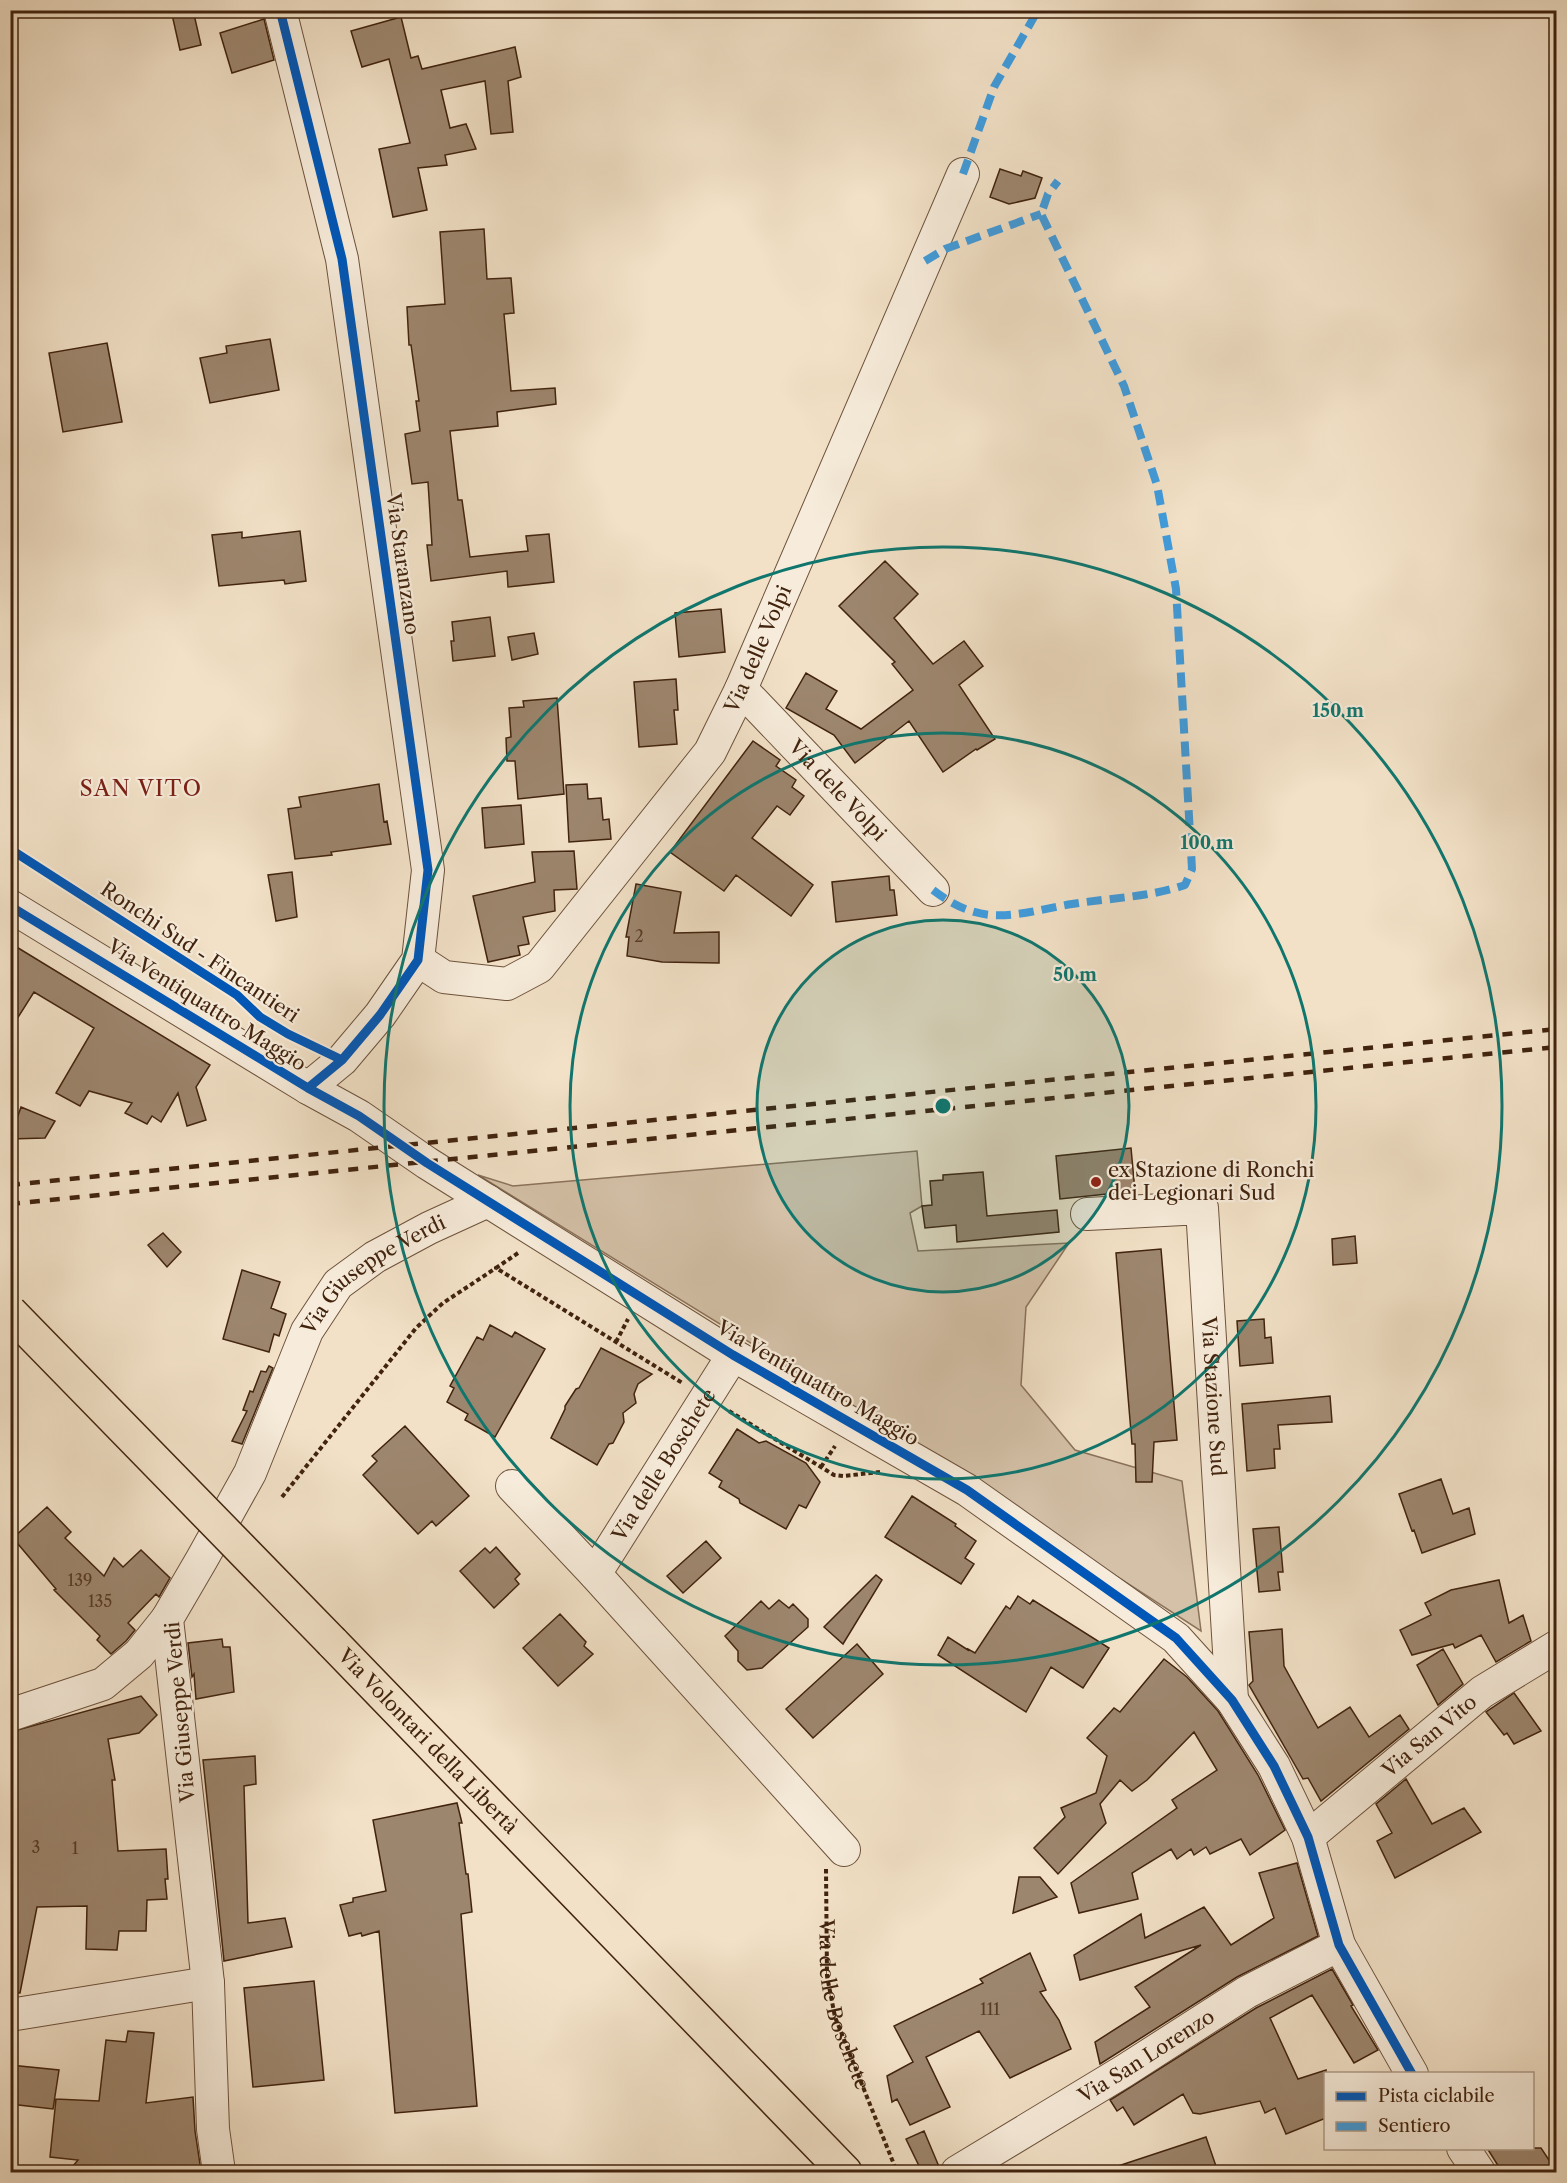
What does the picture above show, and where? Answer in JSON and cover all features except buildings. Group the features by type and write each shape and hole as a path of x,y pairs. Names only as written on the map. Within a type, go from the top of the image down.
{"main road":[{"name":"Via Volontari della Libertà","path":"10,1312 845,2172"}],"street":[{"name":"Via Staranzano","path":"280,10 342,259 428,870 418,960 380,1015 342,1060 308,1088"},
{"name":"Via delle Volpi","path":"418,960 444,977 507,984 539,967 710,753 741,689 963,174"},
{"name":"Via dele Volpi","path":"741,689 933,890"},
{"name":"Via Ventiquattro Maggio","path":"10,906 308,1088 360,1116 427,1163 733,1355 967,1491 1176,1638 1232,1700 1274,1766 1308,1837 1339,1945 1411,2072"},
{"name":"Via Giuseppe Verdi","path":"219,2172 213,2129 208,1983 167,1619 250,1473 307,1330 338,1284 375,1257 429,1228 488,1201"},
{"name":"Via Stazione Sud","path":"1087,1214 1202,1208 1232,1700"},
{"name":"Via delle Boschete","path":"595,1574 733,1355"},
{"path":"512,1486 595,1574 835,1840"},
{"path":"10,1714 103,1684 139,1654 167,1619"},
{"name":"Via San Vito","path":"1308,1837 1482,1692 1557,1647"},
{"name":"Via San Lorenzo","path":"957,2172 1124,2071 1247,1992 1339,1945"},
{"path":"10,2015 208,1983"},
{"path":"1463,2150 1479,2172"}],"path":[{"path":"282,1497 416,1328 443,1303 544,1236"},
{"path":"496,1268 834,1475 881,1472"},
{"path":"616,1342 628,1319"},
{"path":"821,1467 835,1446"}],"shaded area":[{"path":"917,1151 922,1206 910,1213 918,1251 1069,1243 1026,1307 1021,1385 1075,1450 1182,1481 1201,1631 871,1417 478,1175 513,1186"}],"railway":[{"path":"10,1185 1556,1029"},
{"path":"10,1204 1556,1047"}],"marked path":[{"path":"963,174 994,87 1038,10"},
{"path":"933,890 967,910 991,915 1011,915 1172,889 1185,885 1192,869 1176,589 1157,485 1124,386 1041,214 1048,194 1058,181"},
{"path":"925,261 945,249 1041,214"}],"cycle path":[{"path":"280,10 342,259 428,870 418,960 380,1015 342,1060 308,1088"},
{"name":"Ronchi Sud - Fincantieri","path":"10,849 237,995 260,1017 288,1034 342,1060"},
{"path":"10,906 308,1088 359,1116 427,1163 733,1355 967,1490 1176,1638 1232,1700 1274,1766 1308,1837 1339,1945 1411,2072"}],"place":[{"name":"ex Stazione di Ronchi dei Legionari Sud","path":"1096,1182"}],"district":[{"name":"SAN VITO","path":"141,788"}]}
